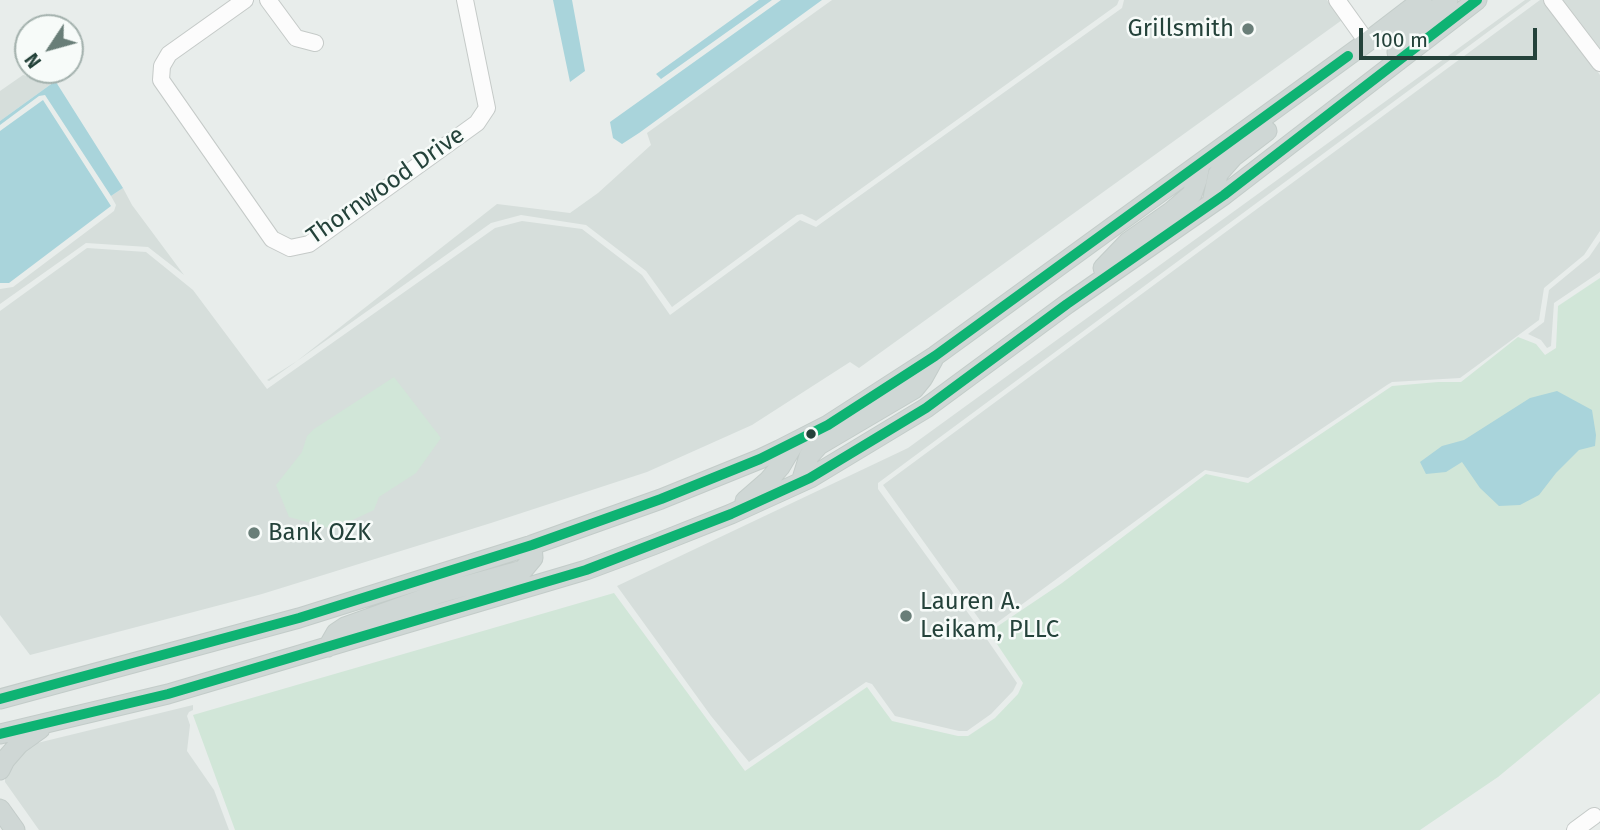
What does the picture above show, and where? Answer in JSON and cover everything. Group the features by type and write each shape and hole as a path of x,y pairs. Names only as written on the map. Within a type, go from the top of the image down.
{"main road":[{"path":"0,699 299,618 533,544 661,499 795,442 828,425 935,356 1422,0"},
{"path":"1399,60 1397,52 1405,34 1448,0"},
{"path":"0,734 168,694 586,570 731,514 801,482 926,408 1212,203 1477,0"},
{"path":"1212,203 1218,174 1233,157 1326,85 1367,42"},
{"path":"1068,304 1128,243 1192,194 1200,164"},
{"path":"801,482 809,456 818,445 914,389 935,356"},
{"path":"731,514 768,481 795,442"},
{"path":"328,647 336,633 345,626 440,593 523,570 533,558 533,544"},
{"path":"0,770 19,744 49,722"},
{"path":"0,798 7,820"}],"street":[{"name":"Thornwood Drive","path":"245,0 169,54 162,66 161,80 272,239 289,248 309,244 477,123 487,108 465,0"},
{"path":"268,0 296,38 315,43"},
{"path":"1337,0 1367,42"},
{"path":"1552,0 1600,63"},
{"path":"1575,830 1594,817"}],"shaded area":[{"path":"832,0 1119,0 1117,5 816,221 802,214 797,215 672,307 646,271 586,225 521,215 491,223 269,381 267,380 297,361 497,204 570,213 598,193 651,145 647,133"},
{"path":"1124,0 1327,0 1342,20 859,368 850,362 752,425 647,472 262,594 30,655 0,615 0,311 87,248 146,252 193,290 267,389 495,228 522,221 582,229 642,275 670,315 800,220 816,227 1122,8"},
{"path":"1525,0 1531,0 878,483 878,489 1017,683 991,714 967,731 895,716 872,684 866,682 749,762 711,716 617,586 908,448"},
{"path":"1540,0 1546,0 1600,75 1600,231 1584,255 1544,288 1539,320 1460,378 1392,382 1248,478 1205,470 987,630 883,485"},
{"path":"1561,0 1600,0 1600,52"},
{"path":"14,81 14,84 51,84 0,121 0,91"},
{"path":"123,188 132,205 184,275 148,247 86,243 0,304 0,289 13,287 114,211 116,205 111,196"},
{"path":"1600,241 1600,272 1554,303 1551,346 1547,348 1541,340 1528,334 1544,322 1549,290 1589,257"},
{"path":"193,705 193,710 187,716 190,725 187,751 214,790 229,830 39,830 5,782 5,775 29,745"}],"green space":[{"path":"1600,278 1600,693 1498,777 1420,830 235,830 193,715 614,593 745,771 867,687 892,721 968,736 995,718 1018,694 1023,683 989,632 1062,583 1206,474 1248,483 1392,386 1461,382 1518,337 1536,344 1545,355 1556,348 1558,306"},
{"path":"394,377 441,438 416,473 379,497 374,510 333,529 289,517 276,485 302,452 307,436"}],"water":[{"path":"553,0 572,0 585,71 570,82"},
{"path":"759,0 772,0 661,79 656,74"},
{"path":"781,0 822,0 639,133 622,144 613,138 610,122"},
{"path":"51,84 57,84 123,188 111,196 45,95 39,96 0,125 0,121"},
{"path":"43,100 111,206 9,283 0,283 0,131"},
{"path":"1557,391 1592,410 1595,446 1579,450 1539,495 1520,505 1499,506 1480,488 1462,462 1446,472 1426,474 1420,462 1442,446 1464,440 1530,398"}],"transit line":[{"path":"0,734 168,694 586,570 731,514 810,478 926,408 1067,304 1224,195 1477,0"},
{"path":"0,699 299,618 532,545 661,499 760,459 828,425 935,356 1348,56"}],"place":[{"name":"Grillsmith","path":"1248,29"},
{"name":"Bank OZK","path":"254,533"},
{"name":"Lauren A. Leikam, PLLC","path":"906,616"}]}
